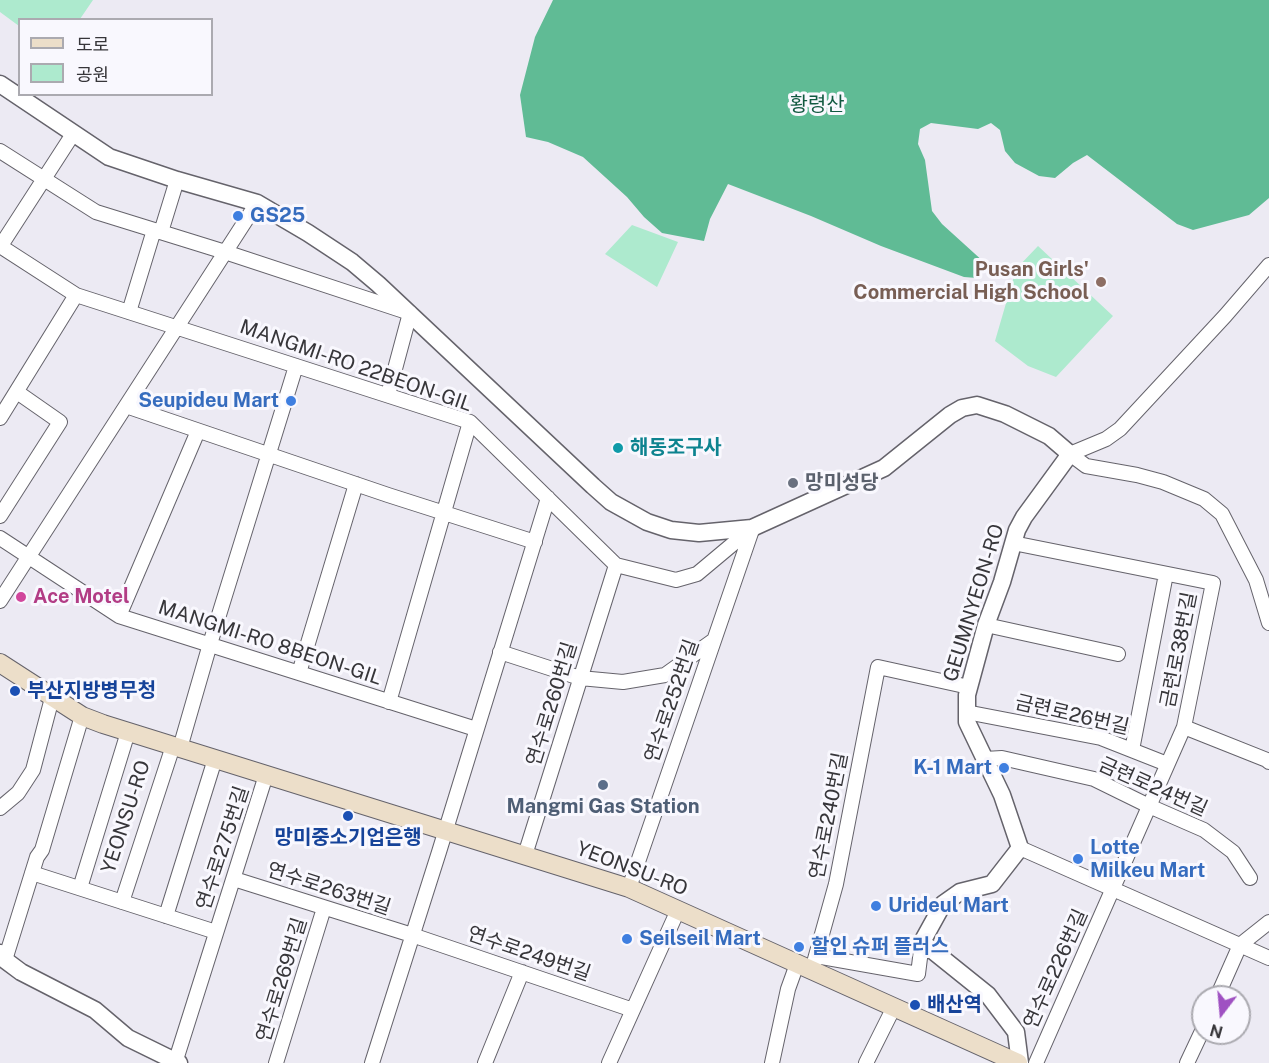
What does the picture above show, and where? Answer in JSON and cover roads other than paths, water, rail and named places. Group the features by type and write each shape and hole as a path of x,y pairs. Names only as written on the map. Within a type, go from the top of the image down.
{"main road":[{"name":"YEONSU-RO","path":"0,663 82,716 629,888 808,963 894,1007 1019,1063"}],"street":[{"path":"0,84 109,157 257,203 352,262 410,313 611,502 638,518 671,530 699,533 752,528"},
{"path":"0,246 73,134"},
{"path":"0,151 96,212 410,313"},
{"path":"129,312 177,180"},
{"path":"0,601 257,203"},
{"name":"MANGMI-RO 22BEON-GIL","path":"0,246 76,295 470,422 616,565"},
{"path":"1070,454 1106,439 1120,429 1269,265"},
{"path":"0,418 76,295"},
{"path":"388,395 410,313"},
{"path":"176,747 296,366"},
{"path":"0,516 60,422 17,392"},
{"path":"616,565 676,580 697,574 752,528 884,468 950,415 962,408 977,405 1005,414 1049,436 1086,466 1163,482 1204,499 1222,514 1256,580 1269,623"},
{"path":"126,406 535,542"},
{"path":"389,702 470,422"},
{"path":"119,615 198,431"},
{"name":"GEUMNYEON-RO","path":"1020,848 1002,795 967,722 967,695 986,625 1002,582 1017,530 1070,454"},
{"path":"299,673 356,484"},
{"name":"연수로263번길","path":"372,1063 548,498"},
{"name":"연수로252번길","path":"629,888 752,528"},
{"name":"MANGMI-RO 8BEON-GIL","path":"0,538 119,615 476,729"},
{"name":"금련로38번길","path":"1013,543 1212,583 1184,727 1269,762"},
{"name":"연수로260번길","path":"525,855 616,565"},
{"path":"1132,750 1166,574"},
{"path":"986,625 1118,654"},
{"path":"500,652 580,678 623,682 665,675 714,640"},
{"name":"연수로240번길","path":"772,1063 788,989 808,963 836,884 878,667 969,687"},
{"path":"0,808 18,793 33,770 52,698"},
{"name":"금련로26번길","path":"966,712 1101,738 1167,764"},
{"path":"82,716 42,850 37,857 3,957 21,972 95,1010 128,1038 176,1062"},
{"name":"연수로226번길","path":"1036,1063 1184,727"},
{"name":"YEONSU-RO","path":"80,888 128,732"},
{"name":"YEONSU-RO","path":"122,902 176,747"},
{"name":"금련로24번길","path":"985,759 1002,758 1094,779 1204,830 1233,852 1250,878"},
{"path":"166,916 215,759"},
{"name":"연수로275번길","path":"176,1062 266,775"},
{"path":"808,963 918,974 921,942 943,904 960,892 992,884 1020,848 1269,958"},
{"name":"연수로275번길","path":"32,873 216,933"},
{"name":"연수로263번길","path":"234,879 412,935"},
{"name":"연수로269번길","path":"276,1063 324,908"},
{"path":"609,1063 678,910"},
{"path":"1222,985 1240,945 1269,922"},
{"name":"연수로249번길","path":"412,935 633,1010"},
{"path":"921,942 988,995 1017,1032 1019,1063"},
{"path":"485,1063 522,972"},
{"path":"866,1063 894,1007"},
{"path":"1187,1063 1195,1045"}],"place":[{"name":"GS25","path":"238,216"},
{"name":"Pusan Girls' Commercial High School","path":"1101,282"},
{"name":"Seupideu Mart","path":"291,401"},
{"name":"해동조구사","path":"618,448"},
{"name":"망미성당","path":"793,483"},
{"name":"Ace Motel","path":"21,597"},
{"name":"부산지방병무청","path":"15,691"},
{"name":"K-1 Mart","path":"1004,768"},
{"name":"Mangmi Gas Station","path":"603,785"},
{"name":"망미중소기업은행","path":"348,816"},
{"name":"Lotte Milkeu Mart","path":"1078,859"},
{"name":"Urideul Mart","path":"876,906"},
{"name":"Seilseil Mart","path":"627,939"},
{"name":"할인 슈퍼 플러스","path":"799,947"},
{"name":"배산역","path":"915,1005"}],"park label":[{"name":"황령산","path":"817,105"}]}
